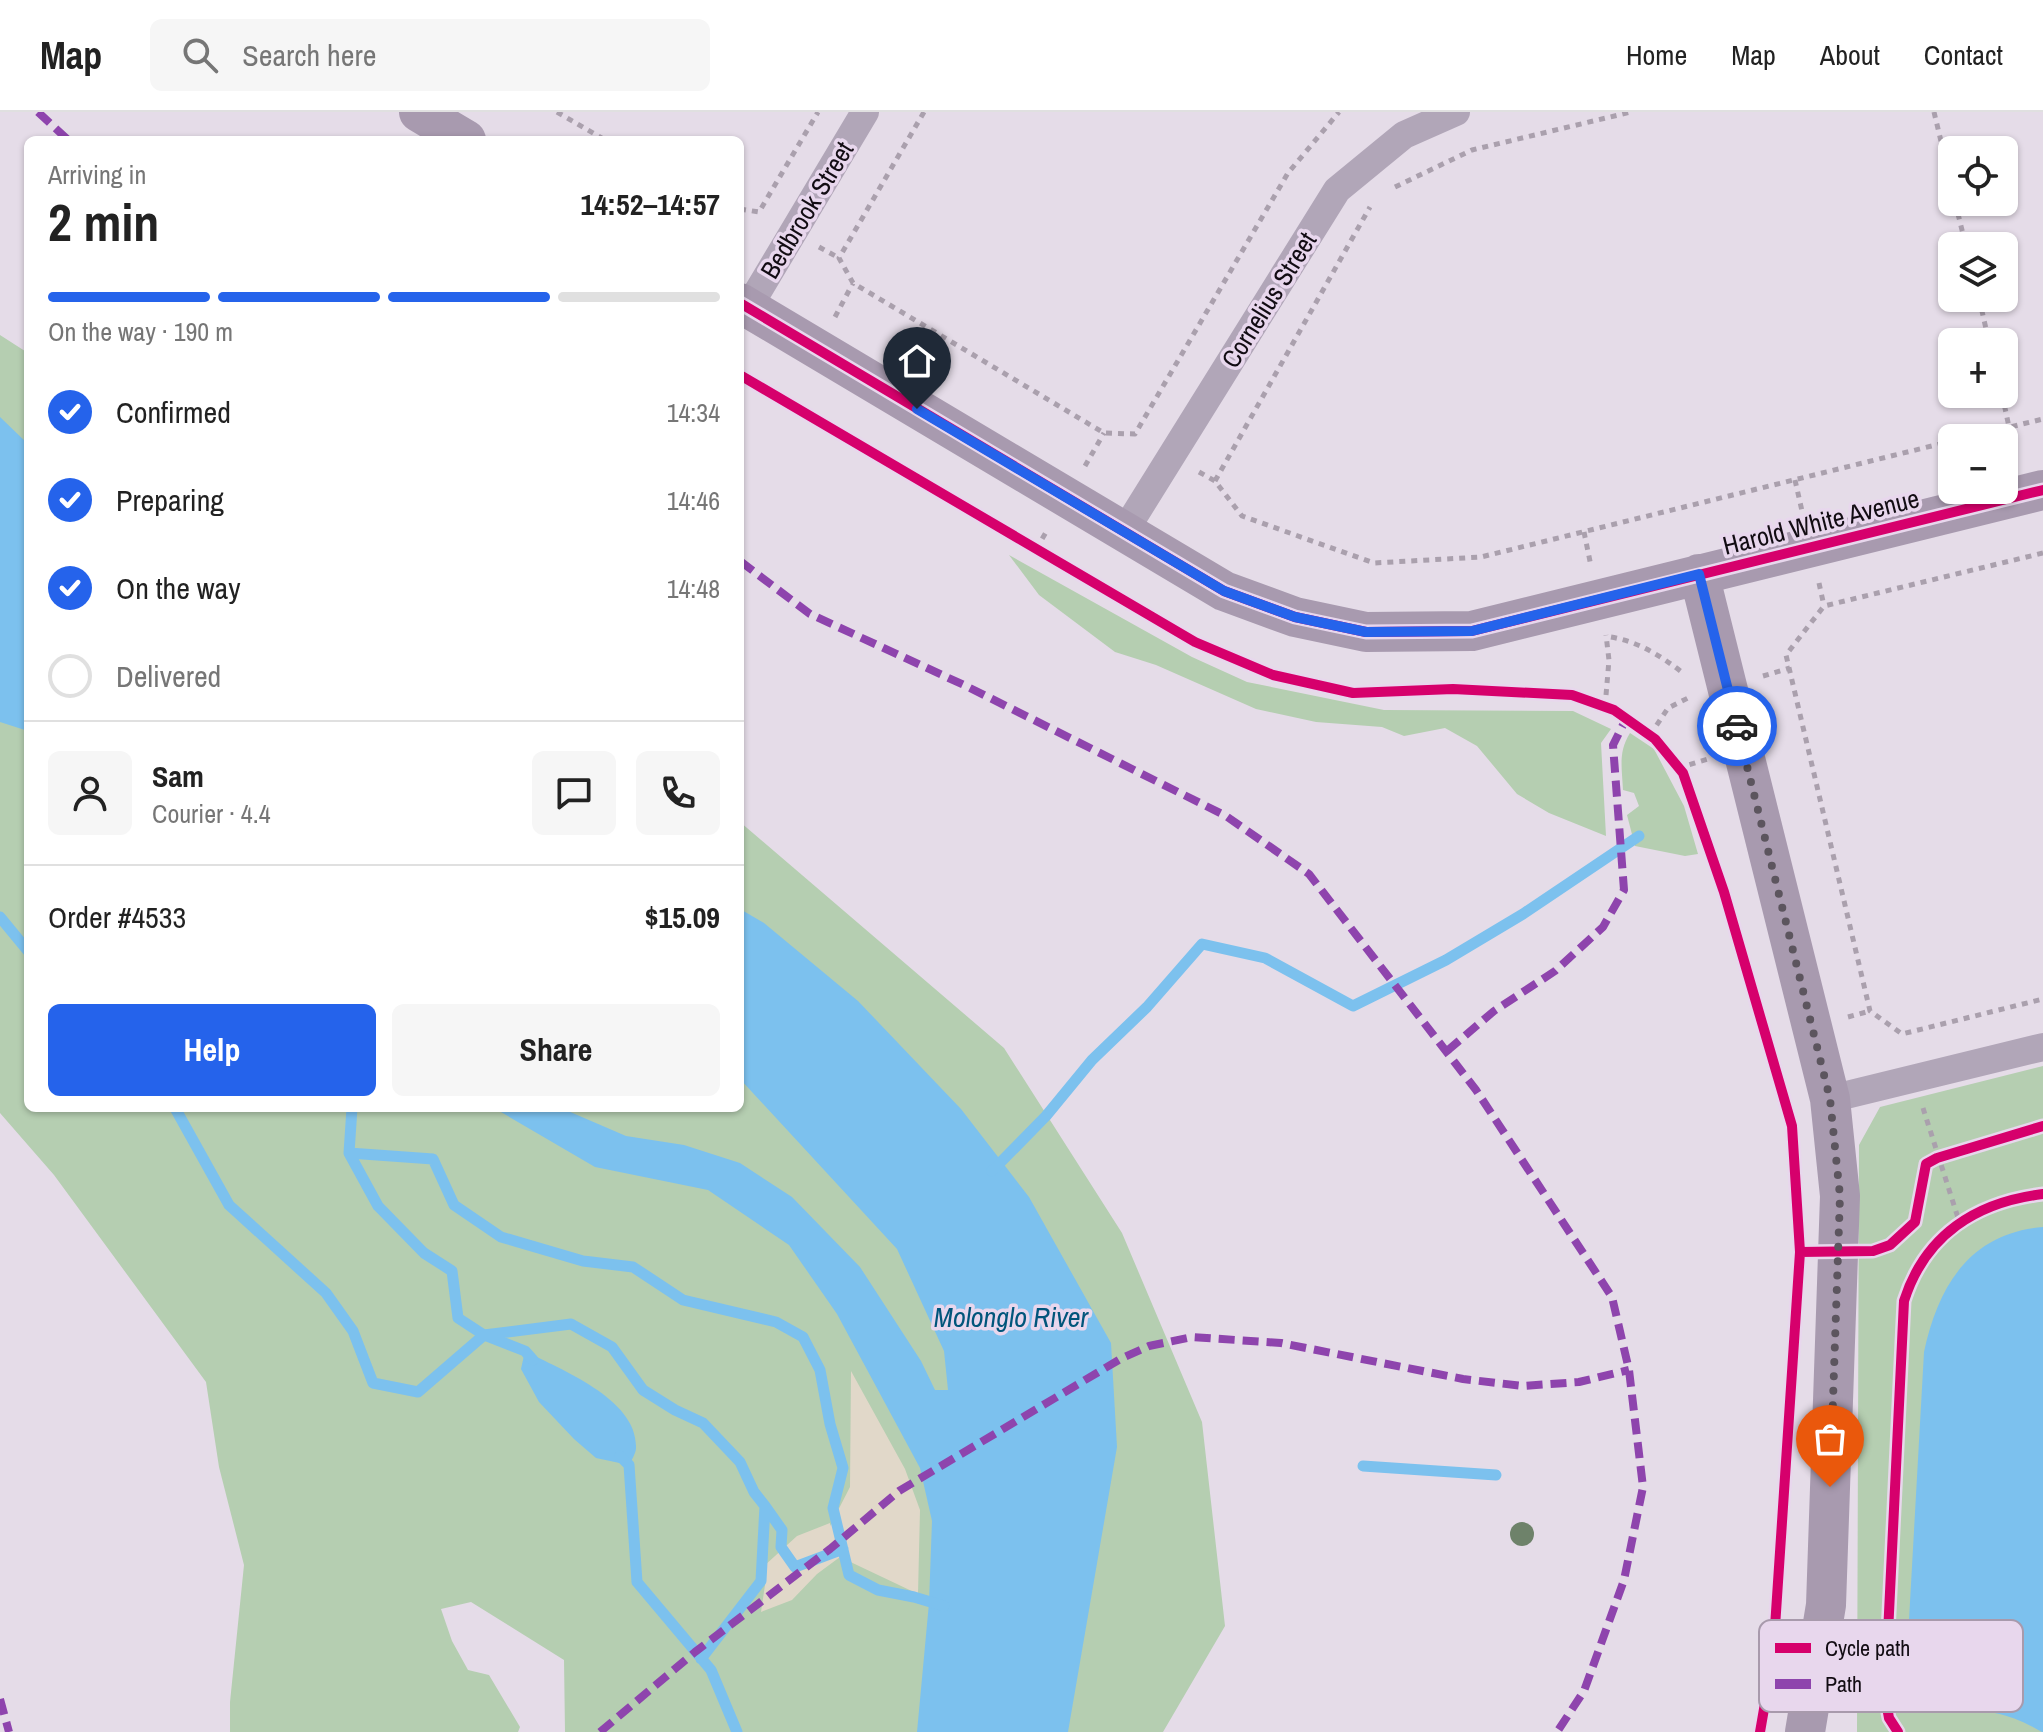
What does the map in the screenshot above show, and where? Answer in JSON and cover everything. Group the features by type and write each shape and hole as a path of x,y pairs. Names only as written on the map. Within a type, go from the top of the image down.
{"street":[{"path":"419,112 459,136"},
{"name":"Bedbrook Street","path":"744,306 865,112"},
{"name":"Cornelius Street","path":"1124,532 1337,190 1404,135 1456,112"},
{"name":"Harold White Avenue","path":"744,306 1224,591 1295,617 1366,632 1472,631 2043,490"},
{"path":"1699,574 1830,1099 1840,1196 1824,1620"},
{"path":"1830,1099 2043,1047"},
{"path":"1805,1732 1808,1712"}],"path":[{"path":"557,112 598,136"},
{"path":"744,210 759,212 818,112"},
{"path":"924,112 839,258 853,283 1104,433 1135,434 1288,173 1339,112"},
{"path":"1390,189 1472,150 1631,112"},
{"path":"1934,112 1940,136"},
{"path":"1376,195 1215,481 1242,516 1374,563 1481,557 1938,444"},
{"path":"2018,425 2043,419"},
{"path":"1023,541 1049,557"},
{"path":"2043,553 1824,606 1786,655 1870,1011 1902,1034 2043,999"},
{"path":"1604,706 1609,660 1606,636 1627,640 1659,655 1687,676"},
{"path":"1638,727 1655,739"},
{"path":"1670,758 1680,771 1717,757"},
{"path":"1761,1023 1770,1052"},
{"path":"1926,1164 1952,1153"},
{"path":"1937,1158 1960,1224"}],"green space":[{"path":"0,335 24,350 24,1112 744,1112 744,825 1004,1048 1122,1233 1202,1422 1225,1626 1163,1732 565,1732 564,1660 471,1602 441,1609 452,1641 468,1670 489,1675 520,1727 518,1732 230,1732 230,1702 244,1565 219,1467 206,1382 54,1175 0,1113"},
{"path":"1009,555 1192,657 1247,682 1384,710 1573,711 1611,729 1601,743 1606,836 1549,813 1517,794 1477,746 1445,728 1404,736 1382,727 1316,722 1256,709 1156,665 1115,652 1039,595"},
{"path":"1630,733 1654,749 1684,806 1698,854 1685,856 1635,846 1627,815 1639,806 1634,793 1623,790 1622,754"},
{"path":"2043,1066 2043,1732 1857,1732 1857,1712 2023,1712 2023,1620 1857,1620 1859,1145 1880,1107"}],"sand":[{"path":"851,1371 905,1469 920,1510 918,1594 840,1557 817,1574 792,1600 761,1612 764,1566 797,1536 830,1523 830,1526 850,1487"}],"water":[{"path":"0,417 24,440 24,730 0,722"},
{"name":"Molonglo River","path":"744,911 764,923 858,1001 961,1109 1029,1197 1111,1343 1117,1447 1068,1732 917,1732 929,1603 932,1521 920,1468 837,1314 789,1245 708,1190 595,1167 501,1112 570,1112 626,1136 684,1145 740,1163 792,1197 860,1267 921,1361 935,1390 948,1390 944,1351 897,1249 744,1083"},
{"path":"2043,1227 2043,1732 2011,1717 1990,1712 2023,1712 2023,1620 1909,1620 1924,1352 1930,1328 1938,1305 1961,1267 1996,1240 2018,1231"},
{"path":"525,1351 595,1388 625,1415 633,1431 636,1448 629,1465 596,1458 539,1402 521,1369"}],"waterway":[{"path":"992,1171 1046,1116 1092,1060 1147,1007 1202,944 1265,958 1353,1006 1446,960 1523,914 1639,836"},
{"path":"0,917 24,946"},
{"path":"177,1112 229,1205 326,1293 353,1331 373,1383 418,1392 484,1335 571,1324 612,1347 643,1390 703,1423 740,1462 754,1492 765,1506 761,1581 701,1659"},
{"path":"352,1112 349,1153 378,1206 424,1253 452,1271 458,1318 484,1335 525,1351 533,1360"},
{"path":"349,1153 433,1159 454,1205 501,1237 583,1261 633,1267 683,1300 776,1322 803,1337 820,1370 830,1424 843,1468 833,1508 849,1575 878,1590 944,1606"},
{"path":"620,1456 629,1465 637,1582 711,1670 737,1732"},
{"path":"1363,1466 1496,1475"},
{"path":"765,1506 782,1530 781,1547 795,1567 843,1549"}],"marked path":[{"path":"38,112 64,136"},
{"path":"744,564 810,614 966,686 1226,816 1309,874 1476,1090 1612,1297 1629,1370 1643,1487 1624,1580 1584,1691 1557,1732"},
{"path":"1447,1051 1494,1011 1555,971 1603,927 1624,890 1613,745 1626,719"},
{"path":"600,1732 695,1652 830,1549 899,1491 1122,1358 1149,1346 1192,1337 1281,1343 1463,1379 1523,1386 1579,1382 1629,1370"},
{"path":"0,1699 9,1732"}],"cycle path":[{"path":"744,305 1224,591 1295,617 1366,632 1472,631 2043,490"},
{"path":"744,377 1195,642 1273,675 1353,693 1453,689 1572,695 1614,710 1655,739 1683,773 1724,892 1792,1126 1800,1252 1775,1620"},
{"path":"1800,1252 1873,1251 1890,1245 1915,1222 1926,1164 2043,1126"},
{"path":"1889,1620 1904,1301 1925,1258 1956,1226 1996,1205 2043,1194"},
{"path":"1760,1732 1763,1712"},
{"path":"1888,1712 1898,1732"}],"way so far":[{"path":"1737,726 1830,1099 1840,1196 1830,1487"}],"route":[{"path":"917,409 1224,591 1295,617 1366,632 1472,631 1699,574 1737,726"}]}
